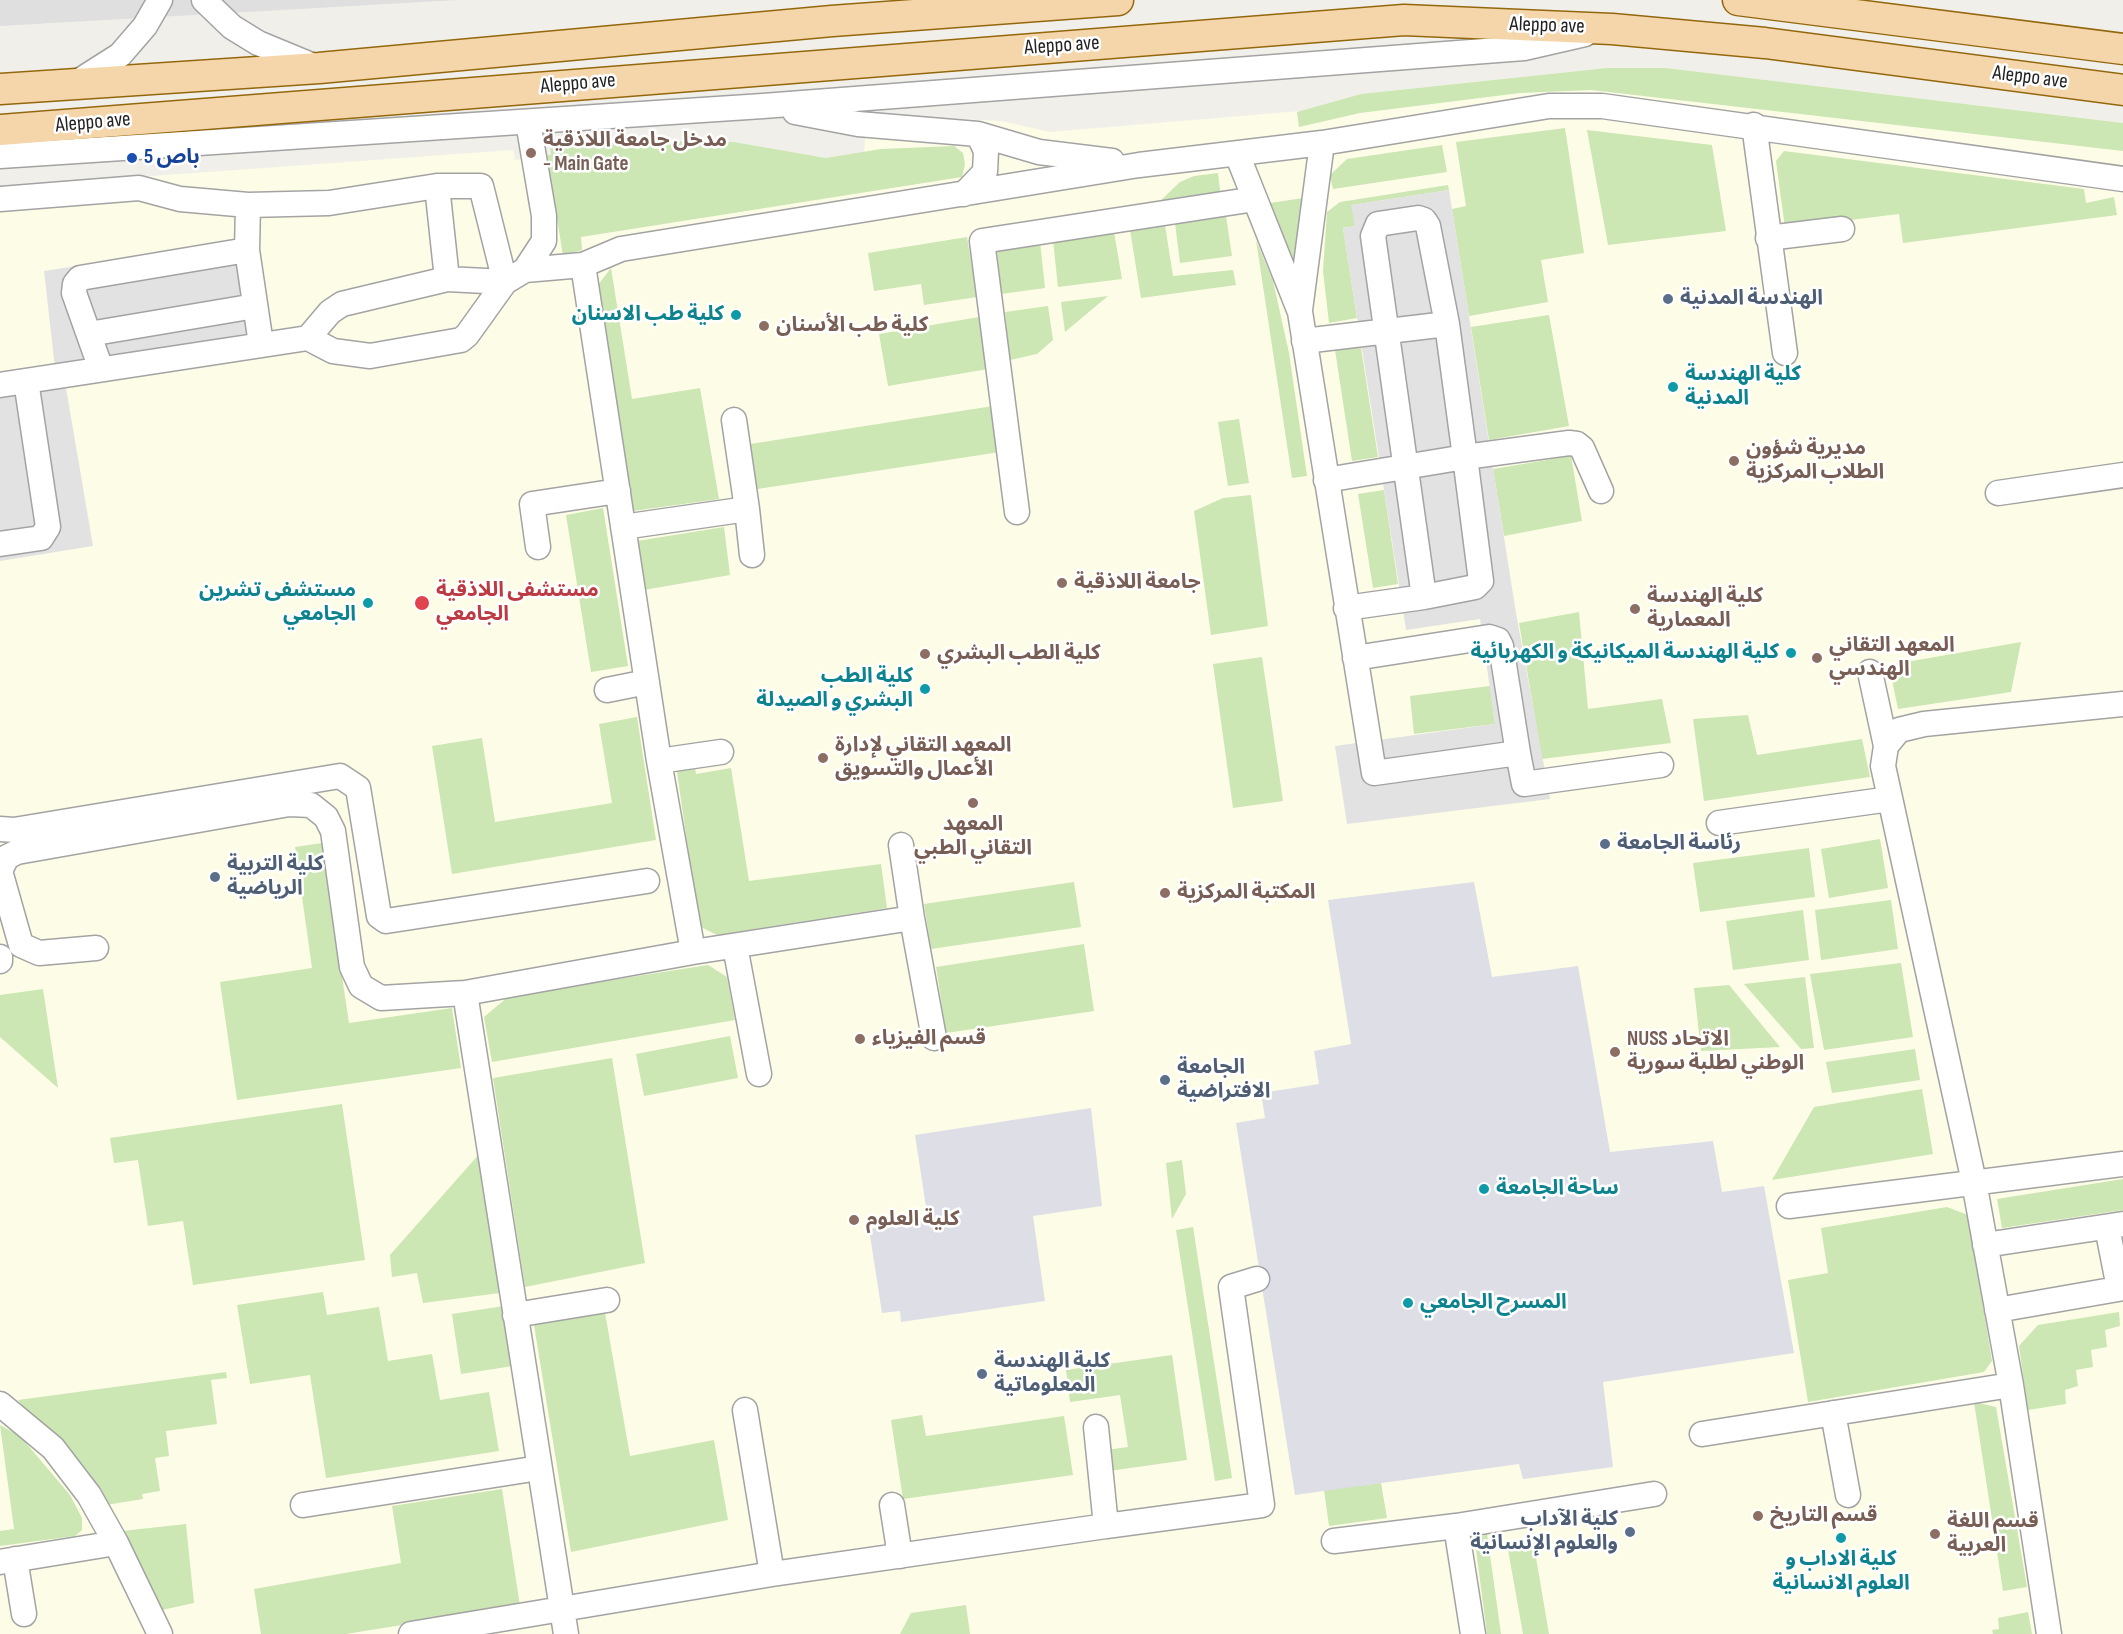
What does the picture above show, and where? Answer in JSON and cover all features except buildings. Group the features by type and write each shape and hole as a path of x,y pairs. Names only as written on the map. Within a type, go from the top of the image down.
{"main road":[{"path":"832,21 886,0"},
{"name":"Aleppo ave","path":"0,88 319,68 1015,4 1118,0"},
{"name":"Aleppo ave","path":"1738,0 2123,49"},
{"path":"1015,4 1049,46"},
{"name":"Aleppo ave","path":"0,130 1049,46 1404,20 1612,29 1765,44 2123,90"}],"street":[{"path":"76,83 120,55 145,26 160,0"},
{"path":"204,0 232,27 258,43 319,68"},
{"path":"0,156 763,106 1524,48 1612,29"},
{"path":"763,106 858,124 978,134 1039,152 1139,165"},
{"path":"308,338 330,312 342,304 447,279 515,276 583,265 621,249 1139,165 1322,143 1549,106 1602,106 1754,125 2123,179"},
{"path":"0,385 308,338 333,351 370,356 461,340 544,242 544,216 528,122"},
{"path":"1754,125 1785,354"},
{"path":"964,194 985,172 986,152 978,134"},
{"path":"1300,312 1322,143"},
{"path":"1237,154 1300,312 1374,773 1518,753"},
{"path":"0,199 139,188 180,199 248,205 329,203 437,186 481,186 515,276"},
{"path":"437,186 447,279"},
{"path":"1017,512 982,241 1255,199"},
{"path":"248,205 247,250 261,344"},
{"path":"1346,608 1424,597 1475,587 1481,582 1447,324 1428,226 1424,220 1418,218 1378,224 1374,228 1373,236 1424,597"},
{"path":"1768,238 1842,229"},
{"path":"101,369 74,292 75,285 80,278 247,250"},
{"path":"583,265 659,761 693,952"},
{"path":"89,334 255,306"},
{"path":"1304,341 1447,324"},
{"path":"0,544 41,538 48,527 26,381"},
{"path":"734,420 752,555"},
{"path":"1326,480 1569,443 1577,444 1582,448 1601,491"},
{"path":"1998,493 2123,475"},
{"path":"538,548 532,504 618,491"},
{"path":"623,527 747,509"},
{"path":"1355,658 1489,637 1498,640 1501,646 1524,784 1661,765"},
{"path":"1870,672 1886,746 1883,766 1974,1182 2011,1385 2049,1634"},
{"path":"607,690 647,682"},
{"path":"1886,746 1899,730 1924,723 2123,704"},
{"path":"659,761 721,752"},
{"path":"0,829 14,830 340,776 358,789 379,916 386,921 647,881"},
{"path":"1719,822 1890,799"},
{"path":"96,948 39,953 21,945 0,871 7,857 17,852 289,804 311,805 326,817 333,831 352,967 361,987 381,998 465,993 693,952 912,918"},
{"path":"901,845 934,1038"},
{"path":"735,946 759,1074"},
{"path":"465,993 566,1634"},
{"path":"1789,1206 2123,1164"},
{"path":"1985,1245 2115,1226 2121,1288 1997,1310"},
{"path":"411,1634 437,1632 561,1607 772,1574 1262,1505 1231,1287 1257,1279"},
{"path":"516,1315 607,1300"},
{"path":"1702,1434 2011,1385"},
{"path":"3,1409 53,1448 88,1495 116,1543 160,1634"},
{"path":"745,1410 772,1574"},
{"path":"1833,1413 1848,1496"},
{"path":"1096,1427 1106,1526"},
{"path":"303,1505 539,1468"},
{"path":"1334,1541 1456,1526 1654,1494"},
{"path":"892,1505 900,1556"},
{"path":"1456,1526 1473,1634"},
{"path":"24,1614 8,1561 116,1543"}],"shaded area":[{"path":"0,0 458,0 0,26"},
{"name":"جامعة اللاذقية","path":"1607,68 1666,68 2123,123 2123,1634 0,1634 0,187 513,150 515,160 551,155 550,145 668,141 734,142 826,158 864,154 867,114 1001,121 1050,132 1301,111 1361,94"},
{"path":"1449,190 1516,613 1550,799 1347,824 1335,746 1495,724 1480,619 1406,630 1343,228 1355,226 1351,205"},
{"path":"249,239 266,348 55,368 44,271"},
{"path":"66,388 93,546 0,561 0,398"},
{"name":"ساحة الجامعة","path":"1474,882 1492,977 1578,966 1610,1152 1713,1141 1722,1192 1764,1186 1794,1353 1603,1382 1613,1467 1523,1479 1519,1464 1295,1495 1236,1123 1265,1118 1261,1093 1319,1084 1314,1051 1351,1044 1328,900"},
{"path":"1091,1108 1102,1206 1033,1216 1045,1301 901,1322 900,1311 882,1313 869,1229 928,1220 915,1135"}],"green space":[{"path":"1607,68 1666,68 2123,123 2123,151 1591,90 1520,93 1360,113 1299,127 1297,112 1361,94"},
{"path":"1565,128 1584,253 1541,260 1548,302 1469,316 1452,209 1466,206 1456,142"},
{"path":"1587,130 1712,145 1726,231 1608,245"},
{"path":"668,141 734,142 826,158 881,149 954,146 963,153 965,164 962,177 581,237 582,250 563,256 547,155 551,155 550,145"},
{"path":"1442,145 1447,172 1333,189 1330,175 1347,159"},
{"path":"1784,151 2084,189 2086,203 2114,197 2117,215 1903,243 1899,214 1785,228 1776,161"},
{"path":"1218,173 1221,199 1152,209 1180,182 1194,176"},
{"path":"1448,185 1449,190 1352,205 1355,226 1343,228 1357,318 1329,323 1323,271 1327,212 1340,202"},
{"path":"1303,198 1295,280 1270,203"},
{"path":"1226,216 1232,256 1180,263 1175,223"},
{"path":"1165,225 1173,276 1233,270 1236,285 1141,298 1130,230"},
{"path":"1114,232 1122,279 1058,287 1053,240"},
{"path":"967,237 977,297 924,305 921,284 874,291 868,253"},
{"path":"1256,240 1273,281 1289,353 1307,476 1292,478"},
{"path":"1040,242 1045,288 1001,294 997,248"},
{"path":"611,268 632,399 700,388 719,499 633,511 598,285"},
{"path":"1108,296 1065,332 1061,302"},
{"path":"1048,306 1053,340 1037,354 1010,360 1005,312"},
{"path":"1549,315 1569,426 1489,440 1471,327"},
{"path":"979,317 988,369 888,386 879,334"},
{"path":"1361,348 1378,457 1352,461 1335,350"},
{"path":"993,406 1000,452 751,490 744,445"},
{"path":"1239,419 1249,483 1228,486 1218,422"},
{"path":"1571,456 1582,521 1504,536 1493,469"},
{"path":"1384,490 1398,584 1373,588 1358,494"},
{"path":"1251,495 1268,626 1211,635 1194,511 1223,498"},
{"path":"603,508 628,666 591,672 566,515"},
{"path":"724,527 730,575 644,590 637,541"},
{"path":"1579,612 1588,709 1662,699 1671,743 1542,759 1519,623"},
{"path":"2021,642 2011,692 1898,709 1889,665"},
{"path":"1262,657 1283,801 1233,808 1213,664"},
{"path":"1490,686 1495,724 1414,734 1410,696"},
{"path":"1748,715 1757,755 1862,739 1870,777 1704,801 1693,719"},
{"path":"637,717 656,840 452,874 432,746 482,738 495,822 612,803 599,724"},
{"path":"694,763 696,774 731,768 749,881 881,864 887,908 717,935 699,926 676,765"},
{"path":"1880,839 1888,888 1829,898 1821,849"},
{"path":"322,843 349,1023 452,1008 461,1068 237,1100 220,982 312,968 295,847"},
{"path":"1809,848 1815,897 1700,912 1693,863"},
{"path":"1074,882 1081,927 931,949 924,904"},
{"path":"1891,900 1898,949 1821,960 1815,910"},
{"path":"1803,910 1809,960 1733,970 1726,921"},
{"path":"1084,944 1094,1011 946,1033 936,967"},
{"path":"1901,963 1913,1037 1824,1050 1810,974"},
{"path":"708,965 727,977 735,1020 492,1062 484,1017 509,996"},
{"path":"1805,977 1814,1048 1801,1049 1744,984"},
{"path":"1729,985 1780,1047 1701,1051 1694,988"},
{"path":"43,989 58,1088 0,1037 0,995"},
{"path":"730,1036 738,1078 644,1096 636,1054"},
{"path":"1915,1049 1920,1080 1832,1093 1826,1062"},
{"path":"612,1058 645,1263 525,1287 493,1078"},
{"path":"1922,1089 1933,1154 1772,1180 1814,1107"},
{"path":"342,1104 365,1260 193,1285 183,1221 148,1226 138,1160 114,1163 110,1138"},
{"path":"481,1152 500,1293 423,1303 417,1273 392,1277 390,1255"},
{"path":"1182,1160 1186,1194 1172,1219 1166,1163"},
{"path":"2123,1179 2123,1210 2002,1228 1997,1199"},
{"path":"1947,1207 1968,1215 1992,1361 1984,1372 1808,1402 1788,1280 1828,1273 1821,1228"},
{"path":"1193,1227 1232,1478 1215,1481 1176,1230"},
{"path":"323,1292 327,1315 379,1307 388,1361 432,1354 440,1400 489,1392 499,1451 326,1478 310,1375 250,1384 237,1305"},
{"path":"504,1306 513,1366 461,1374 452,1314"},
{"path":"604,1307 630,1456 714,1440 728,1520 571,1552 533,1319"},
{"path":"2119,1312 2120,1326 2105,1330 2107,1347 2091,1350 2093,1367 2076,1370 2078,1386 2065,1390 2066,1404 2028,1410 2019,1346 2038,1325"},
{"path":"1172,1355 1187,1460 1109,1471 1106,1450 1128,1447 1120,1395 1070,1402 1066,1370"},
{"path":"226,1372 227,1378 211,1380 217,1424 166,1431 169,1456 155,1458 160,1491 142,1494 143,1499 106,1505 18,1400"},
{"path":"1974,1402 1996,1407 2027,1587 2003,1591"},
{"path":"922,1415 926,1436 1064,1416 1073,1475 903,1499 891,1420"},
{"path":"0,1425 20,1436 70,1495 82,1518 82,1530 75,1536 0,1546 0,1531 14,1529"},
{"path":"1381,1483 1387,1518 1329,1526 1324,1490"},
{"path":"502,1489 520,1606 346,1634 261,1634 254,1589 401,1563 392,1506"},
{"path":"186,1524 194,1603 162,1610 122,1531"},
{"path":"1487,1533 1501,1634 1487,1634 1475,1542"},
{"path":"1533,1540 1549,1634 1523,1634 1507,1544"},
{"path":"966,1605 970,1634 900,1634 911,1613"},
{"path":"2028,1612 2032,1634 1993,1634 1992,1630 1999,1629 1998,1618"}],"place":[{"name":"مدخل جامعة اللاذقية - Main Gate","path":"531,153"},
{"name":"باص 5","path":"132,158"},
{"name":"الهندسة المدنية","path":"1668,299"},
{"name":"كلية طب الاسنان","path":"736,315"},
{"name":"كلية طب الأسنان","path":"764,326"},
{"name":"كلية الهندسة المدنية","path":"1673,387"},
{"name":"مديرية شؤون الطلاب المركزية","path":"1734,461"},
{"name":"جامعة اللاذقية","path":"1062,583"},
{"name":"مستشفى تشرين الجامعي","path":"368,603"},
{"name":"مستشفى اللاذقية الجامعي","path":"422,603"},
{"name":"كلية الهندسة المعمارية","path":"1635,609"},
{"name":"كلية الهندسة الميكانيكة و الكهربائية","path":"1791,653"},
{"name":"كلية الطب البشري","path":"925,654"},
{"name":"المعهد التقاني الهندسي","path":"1817,658"},
{"name":"كلية الطب البشري و الصيدلة","path":"925,689"},
{"name":"المعهد التقاني لإدارة الأعمال والتسويق","path":"823,758"},
{"name":"المعهد التقاني الطبي","path":"973,803"},
{"name":"رئاسة الجامعة","path":"1605,844"},
{"name":"كلية التربية الرياضية","path":"215,877"},
{"name":"المكتبة المركزية","path":"1165,893"},
{"name":"قسم الفيزياء","path":"860,1039"},
{"name":"NUSS الاتحاد الوطني لطلبة سورية","path":"1615,1052"},
{"name":"الجامعة الافتراضية","path":"1165,1080"},
{"name":"ساحة الجامعة","path":"1484,1189"},
{"name":"كلية العلوم","path":"854,1220"},
{"name":"المسرح الجامعي","path":"1408,1303"},
{"name":"كلية الهندسة المعلوماتية","path":"982,1374"},
{"name":"قسم التاريخ","path":"1758,1516"},
{"name":"كلية الآداب والعلوم الإنسانية","path":"1630,1532"},
{"name":"قسم اللغة العربية","path":"1935,1534"},
{"name":"كلية الاداب و العلوم الانسانية","path":"1841,1538"}]}
